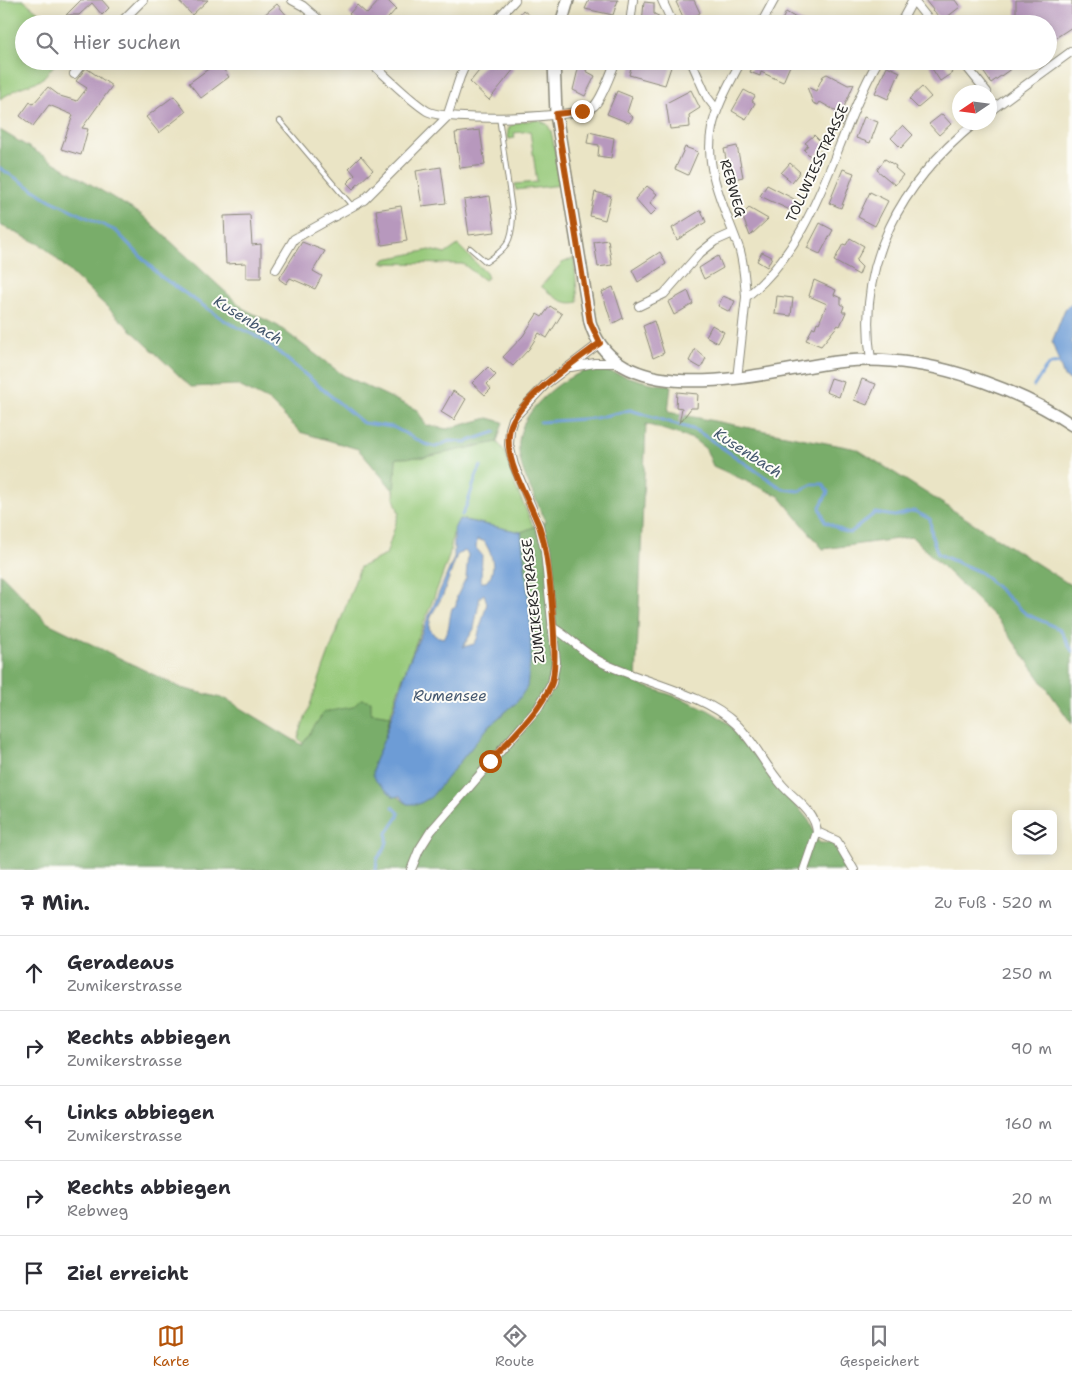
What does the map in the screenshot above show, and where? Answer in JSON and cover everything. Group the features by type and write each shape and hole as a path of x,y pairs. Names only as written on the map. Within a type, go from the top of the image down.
{"main road":[{"path":"563,15 568,0"},
{"path":"554,70 556,114 589,315 594,334 600,343 621,363 638,372 672,379 737,379 824,363 871,360 917,364 972,379 1025,400 1072,425"}],"street":[{"path":"128,15 143,0"},
{"path":"292,0 304,6 314,15"},
{"path":"501,15 515,0"},
{"path":"631,15 633,0"},
{"path":"662,0 669,15"},
{"path":"766,15 774,0"},
{"path":"905,15 913,0 925,15"},
{"path":"1057,62 1072,51"},
{"path":"74,74 77,70"},
{"path":"380,70 428,111 447,117 499,117 582,111 595,105 612,70"},
{"path":"276,269 294,239 364,200 447,117 463,70"},
{"path":"695,70 707,97 717,110"},
{"name":"REBWEG","path":"737,70 717,110 712,131 711,163 740,253 746,297"},
{"name":"TOLLWIESSTRASSE","path":"746,297 765,282 788,251 813,207 874,70"},
{"path":"969,70 981,85"},
{"path":"997,105 1046,70"},
{"path":"871,360 867,309 870,285 884,239 904,202 923,175 968,130"},
{"path":"639,306 664,294 700,253 715,241 733,233"},
{"path":"737,379 746,297"},
{"name":"ZUMIKERSTRASSE","path":"411,870 419,850 431,832 538,708 552,683 555,668 543,538 514,465 509,445 510,429 513,419 530,400 600,343"},
{"path":"567,368 595,363 621,363"},
{"path":"552,627 600,661 636,678 701,702 720,712 736,724 783,786 812,815 816,823 818,832 804,870"},
{"path":"818,832 837,841 854,870"}],"lane":[{"path":"470,248 486,262 505,250 512,234 513,217 499,117"},
{"path":"280,121 352,206"}],"green space":[{"path":"0,0 23,0 42,15 15,15 15,70 50,70 41,80 19,88 0,99"},
{"path":"539,120 547,124 551,131 562,185 516,190 515,184 537,182 530,131 514,133 515,138 509,139 509,128 516,123"},
{"path":"0,130 142,215 244,309 278,326 343,375 417,410 426,425 447,429 488,418 503,422 497,442 425,457 396,458 394,491 358,449 300,432 269,401 237,385 191,387 43,246 0,225"},
{"path":"458,245 486,273 488,278 484,280 463,264 382,263 385,259 430,250 445,254"},
{"path":"574,258 578,302 573,303 558,299 541,286 562,263"},
{"path":"594,369 651,383 671,385 668,412 857,449 1072,586 1072,724 999,621 912,537 823,549 779,496 713,466 706,449 693,439 646,424 636,683 709,710 727,723 743,740 777,786 806,817 817,840 820,843 832,843 839,850 851,870 0,870 0,573 48,623 181,688 226,699 302,745 324,712 353,707 361,699 371,701 371,713 390,716 385,737 374,763 397,796 407,804 431,797 490,725 517,702 525,566 521,532 546,522 530,488 520,458 519,443 522,428 530,413 550,392 573,376"},
{"path":"497,442 504,450 515,485 534,528 521,532 460,519 452,539 450,554 398,691 385,737 311,752 298,738 360,567 386,555 399,513 394,498 396,458 425,457"}],"water":[{"path":"1072,302 1072,381 1064,377 1052,342 1065,309"},
{"name":"Rumensee","path":"459,519 521,532 530,613 531,653 527,687 517,702 490,725 431,797 419,804 407,804 400,796 394,797 376,781 373,774 374,763 385,737 408,664 454,558 454,529","holes":["477,540 484,541 492,562 492,572 486,582 481,582 482,555 476,548","465,551 468,554 466,578 457,596 456,606 452,608 444,638 435,636 429,628 431,616 443,595 457,555","484,594 487,603 477,639 474,644 463,647 474,629 480,597"]}],"building":[{"path":"81,0 102,0 109,8 102,15 92,3 79,15 66,15"},
{"path":"178,0 208,0 192,15"},
{"path":"380,0 387,0 396,9 391,15 349,14 357,5 367,14"},
{"path":"589,0 618,0 613,15 585,9"},
{"path":"680,0 694,0 700,13 696,15 682,15 676,2"},
{"path":"925,0 955,0 960,7 950,15 937,15"},
{"path":"1016,0 1072,0 1072,27 1057,37 1057,15 1016,15"},
{"path":"644,2 654,3 654,14 656,15 643,15"},
{"path":"277,4 286,15 264,15"},
{"path":"523,10 529,15 519,15"},
{"path":"84,70 89,70 112,86 82,128 88,129 81,155 61,149 73,115 49,105 33,126 20,116 30,102 33,104 48,87 60,96 77,101 87,88 76,81"},
{"path":"207,70 224,70 229,77 201,98 189,83"},
{"path":"480,70 513,70 489,100 470,82"},
{"path":"578,70 586,70 595,76 585,96 573,90"},
{"path":"630,70 670,70 665,85 629,75"},
{"path":"751,70 788,70 783,82 761,72 760,76 750,72"},
{"path":"885,70 900,72 888,99 875,93"},
{"path":"933,70 950,70 952,73 940,81"},
{"path":"982,70 1009,70 991,83"},
{"path":"827,74 848,85 854,84 841,114 820,102 818,105 813,103 807,87 816,91 823,76"},
{"path":"922,87 931,97 918,108 909,99"},
{"path":"691,90 700,108 689,115 690,127 670,129 666,103"},
{"path":"744,90 755,96 752,101 755,103 746,119 732,111"},
{"path":"617,91 632,97 627,112 633,117 629,123 607,114"},
{"path":"174,96 186,112 159,133 146,117"},
{"path":"942,114 951,124 939,135 929,124"},
{"path":"864,117 878,122 870,143 856,138"},
{"path":"903,125 913,135 901,148 891,138"},
{"path":"480,130 485,165 460,168 455,133"},
{"path":"589,132 614,138 611,158 598,156 599,145 587,143"},
{"path":"814,135 825,146 813,159 804,150 808,145 805,143"},
{"path":"737,146 743,177 730,180 724,149"},
{"path":"685,147 698,152 688,175 675,169"},
{"path":"361,156 373,170 353,189 347,183 355,175 349,168"},
{"path":"885,159 896,166 895,168 903,175 895,185 877,170"},
{"path":"790,163 800,172 792,182 781,173"},
{"path":"441,167 446,203 422,206 416,171"},
{"path":"843,169 854,173 841,208 829,203"},
{"path":"767,185 796,200 790,210 760,196"},
{"path":"647,186 657,194 650,203 657,209 650,216 635,199"},
{"path":"595,192 611,196 605,220 590,216"},
{"path":"870,192 888,201 875,226 858,217"},
{"path":"490,196 495,232 469,235 464,200"},
{"path":"401,206 407,241 382,245 376,210"},
{"path":"749,208 768,219 750,236 742,215"},
{"path":"701,210 706,222 677,240 672,228"},
{"path":"250,215 252,245 261,244 261,278 246,278 246,263 226,264 224,216"},
{"path":"820,223 833,230 820,254 807,248"},
{"path":"850,238 864,246 856,261 862,267 859,275 834,261 843,244 846,245"},
{"path":"608,240 612,265 598,267 594,242"},
{"path":"302,242 325,251 313,271 322,276 315,289 290,278 286,284 279,279"},
{"path":"660,252 666,264 638,282 632,270"},
{"path":"762,252 772,257 767,267 757,261"},
{"path":"718,256 723,268 704,279 699,268"},
{"path":"814,280 836,290 834,295 841,298 841,304 844,306 842,312 846,312 840,326 838,325 821,346 806,340 813,327 815,328 817,322 819,323 827,304 809,296"},
{"path":"613,287 623,318 612,324 602,292"},
{"path":"688,291 693,304 674,315 668,302"},
{"path":"723,296 735,301 730,312 718,306"},
{"path":"777,296 793,298 791,316 775,314"},
{"path":"550,306 562,314 547,338 539,333 529,349 513,366 503,357 523,336 537,314 542,317"},
{"path":"654,321 664,353 653,358 643,326"},
{"path":"712,325 724,332 718,343 706,336"},
{"path":"695,349 706,358 701,368 689,361"},
{"path":"488,367 496,375 487,384 491,389 485,395 472,383"},
{"path":"831,378 844,382 839,397 826,392"},
{"path":"862,379 876,384 867,405 854,400"},
{"path":"453,391 466,399 454,420 441,412"},
{"path":"677,392 698,394 697,408 691,408 679,424 682,408 676,407"}],"waterway":[{"name":"Kusenbach","path":"0,168 50,200 116,231 160,276 227,322 264,340 363,423 393,427 425,444 436,447 449,441 466,442 495,432"},
{"path":"1034,386 1048,366 1063,364"},
{"name":"Kusenbach","path":"540,422 596,418 630,410 692,429 783,489 799,491 813,484 823,484 828,492 820,507 825,522 850,533 875,513 895,516 914,511 930,519 932,537 938,554 980,572 1026,614 1060,629 1072,651"},
{"path":"462,515 481,466"},
{"path":"376,870 377,859 387,842 387,833 398,817 399,813 393,807"}],"route":[{"path":"490,761 538,708 547,694 555,674 556,662 543,538 514,465 509,445 513,419 546,384 600,343 594,334 590,322 556,114 582,111"}]}
